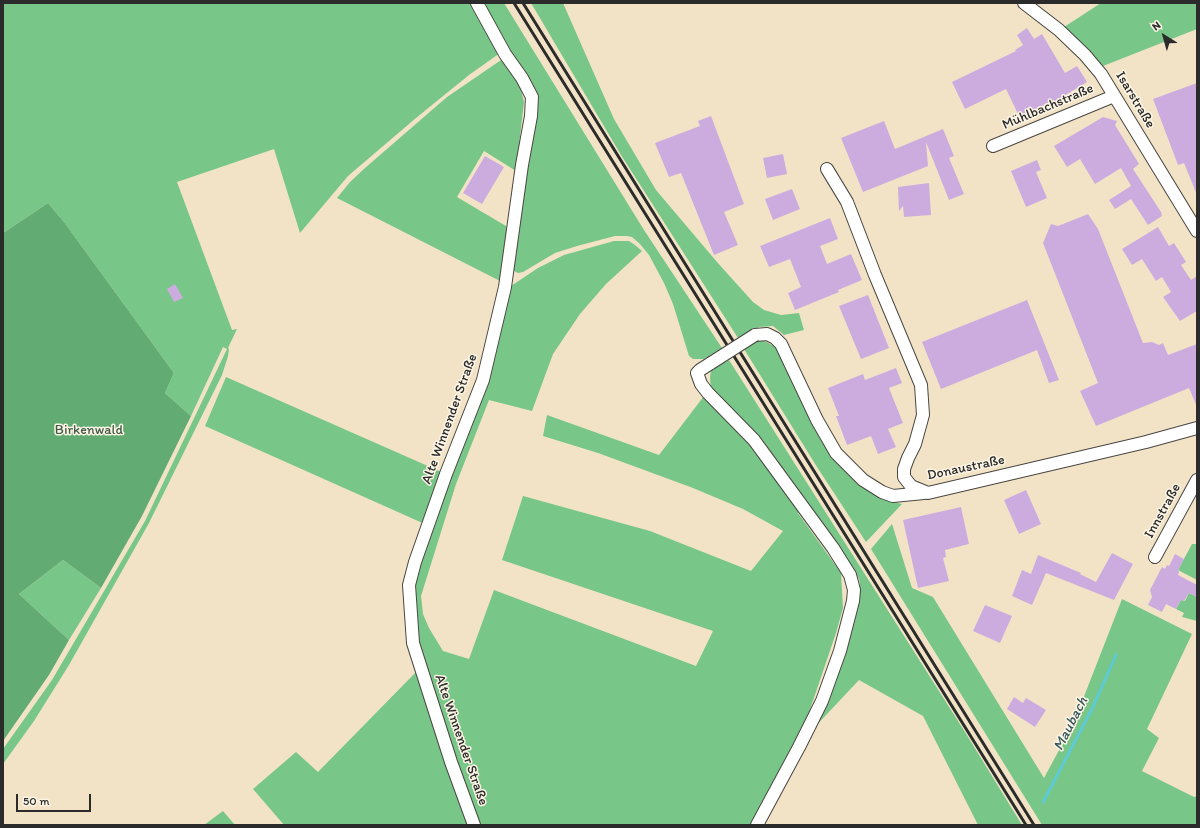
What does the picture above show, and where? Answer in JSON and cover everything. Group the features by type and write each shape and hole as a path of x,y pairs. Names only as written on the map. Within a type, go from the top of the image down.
{"street":[{"name":"Alte Winnender Straße","path":"474,825 451,762 413,643 409,585 415,562 443,482 483,380 506,287 522,165 531,116 532,97 522,78 505,54 477,3"},
{"name":"Isarstraße","path":"1024,3 1051,23 1085,55 1101,74 1197,231"},
{"name":"Mühlbachstraße","path":"993,146 1114,96"},
{"name":"Donaustraße","path":"827,169 847,202 875,275 921,385 923,415 915,444 904,469 904,477 911,486 928,493 1146,442 1197,428"},
{"path":"757,825 822,701 840,651 853,601 854,590 850,575 833,548 754,440 708,393 701,384 697,373 755,335 767,334 775,338 781,344 817,420 836,453 863,480 882,492 893,496 928,493"},
{"name":"Innstraße","path":"1155,557 1197,480"}],"green space":[{"path":"3,3 472,3 500,53 469,75 348,176 300,233 274,149 177,182 232,330 237,329 228,348 228,356 222,375 149,523 69,665 34,721 3,764 3,749 52,680 145,521 227,349 223,347 191,416 165,393 174,373 64,222 48,203 3,233"},
{"path":"484,3 504,3 644,230 722,348 704,359 693,359 689,356 673,304 664,283 649,255 632,237 615,236 577,246 555,253 523,272 518,273 512,270 539,97 507,48"},
{"path":"531,3 563,3 614,119 656,190 753,302 764,310 781,315 799,313 804,330 784,335 773,326 759,327 738,338 621,155"},
{"path":"1101,3 1197,3 1197,29 1103,66 1084,45 1064,27"},
{"path":"504,58 519,82 524,102 516,171 484,151 457,197 511,229 502,282 337,198 350,182 365,168 447,97"},
{"name":"Birkenwald","path":"48,203 64,222 174,373 165,393 191,416 142,516 101,588 63,560 19,594 69,640 49,675 3,741 3,233"},
{"path":"614,241 629,241 642,251 606,284 580,314 553,354 532,411 489,400 456,484 421,596 423,614 429,628 443,651 469,659 494,590 696,666 713,631 502,560 523,496 650,531 751,571 783,531 743,509 693,488 598,453 543,436 547,415 659,455 704,396 748,443 799,508 798,513 841,573 843,608 802,733 786,759 751,825 478,825 426,674 416,625 412,586 508,288 538,268 564,255"},
{"path":"763,340 777,348 832,456 894,502 902,504 866,542 817,467 744,349 756,341"},
{"path":"729,360 965,732 1022,825 978,825 923,716 859,680 812,730 858,597 860,585 859,579 837,542 757,434 711,391 711,370"},
{"path":"226,377 446,474 427,525 205,426"},
{"path":"892,524 912,588 933,597 1044,778 1064,741 1083,699 1122,599 1192,634 1147,729 1159,738 1142,771 1194,797 1197,796 1197,825 1042,825 871,549"},
{"path":"1192,544 1197,544 1197,580 1178,570"},
{"path":"63,560 101,588 69,640 19,594"},
{"path":"1189,593 1197,597 1197,621 1182,617 1184,613 1176,609 1181,600 1185,601"},
{"path":"418,670 429,715 470,825 284,825 253,789 296,752 318,772"},
{"path":"223,811 235,825 204,825"}],"building":[{"path":"1027,28 1034,39 1042,34 1065,73 1077,66 1087,82 1049,105 1048,103 1019,116 1006,89 965,109 952,82 1016,51 1015,50 1023,45 1017,35"},
{"path":"1197,83 1197,195 1184,163 1178,165 1153,99"},
{"path":"711,116 744,204 724,212 738,245 714,255 681,173 669,177 655,143 700,126 698,121"},
{"path":"1103,117 1117,121 1115,125 1139,164 1133,169 1161,212 1162,216 1148,225 1131,199 1115,209 1109,200 1131,186 1121,168 1095,184 1080,159 1067,167 1054,146"},
{"path":"884,121 895,149 943,129 954,156 949,158 964,194 949,200 926,142 928,166 863,192 841,138"},
{"path":"783,154 787,174 767,178 763,158"},
{"path":"485,156 504,167 482,204 463,193"},
{"path":"1037,160 1041,170 1036,172 1047,198 1026,207 1011,171"},
{"path":"929,183 931,215 904,217 903,206 899,211 898,187"},
{"path":"792,189 800,209 773,220 765,199"},
{"path":"1088,214 1098,229 1143,343 1152,342 1159,345 1163,343 1168,355 1197,344 1197,407 1189,388 1096,426 1080,391 1098,383 1043,243 1051,224 1058,226"},
{"path":"830,218 838,239 820,246 827,264 851,254 862,280 838,290 839,292 795,310 788,293 801,287 790,259 769,267 760,246"},
{"path":"1158,227 1169,246 1174,243 1186,262 1181,265 1191,280 1197,276 1197,311 1180,321 1163,297 1171,292 1162,277 1156,281 1142,259 1132,265 1122,249"},
{"path":"175,284 183,298 174,302 167,289"},
{"path":"868,295 889,348 861,359 839,306"},
{"path":"1027,300 1059,380 1049,383 1037,350 941,389 922,342"},
{"path":"896,368 902,383 889,388 903,423 888,429 896,447 878,454 871,436 847,445 836,416 839,416 828,388 863,374 865,380"},
{"path":"1026,490 1041,524 1019,534 1004,500"},
{"path":"961,507 969,544 945,550 946,557 943,558 949,581 918,588 903,520"},
{"path":"1112,553 1133,564 1114,600 1046,573 1032,605 1012,596 1022,570 1031,574 1038,555 1081,573 1080,574 1096,582"},
{"path":"1175,554 1184,559 1178,570 1178,575 1197,585 1197,597 1189,593 1184,601 1181,600 1176,609 1166,604 1162,612 1148,605 1152,597 1150,590 1162,567 1165,569 1167,565 1169,566"},
{"path":"985,605 1012,616 1000,643 973,631"},
{"path":"1014,697 1023,703 1026,698 1046,710 1035,727 1007,709"}],"waterway":[{"name":"Maubach","path":"1043,802 1092,709 1116,655"}],"railway":[{"path":"514,3 1026,825"},
{"path":"523,3 1034,825"}]}
